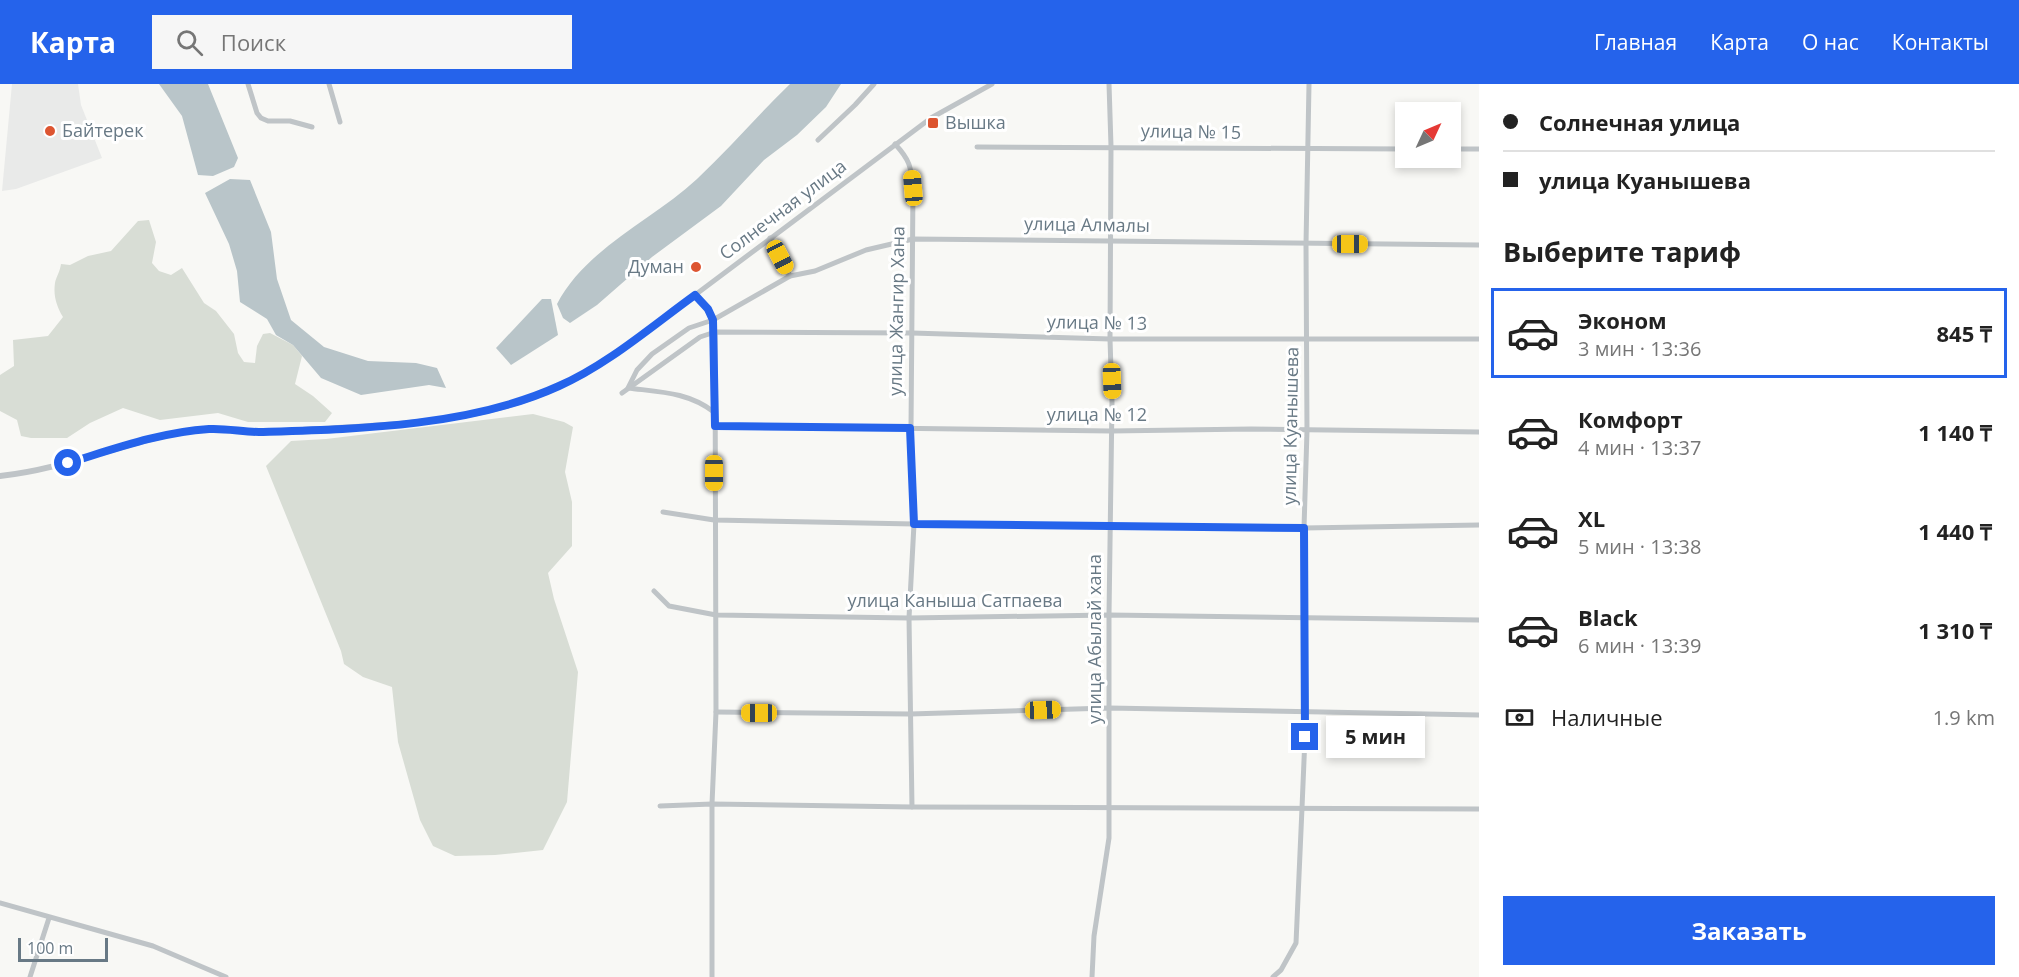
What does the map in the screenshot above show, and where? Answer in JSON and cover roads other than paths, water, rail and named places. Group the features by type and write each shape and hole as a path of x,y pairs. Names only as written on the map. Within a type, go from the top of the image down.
{"street":[{"path":"248,84 257,113 261,118 268,121 290,121 312,127"},
{"path":"329,84 340,122"},
{"path":"818,140 874,84"},
{"name":"Солнечная улица","path":"0,476 39,471 148,440 194,430 211,428 256,432 426,421 487,410 560,386 617,353 931,117 992,84"},
{"name":"улица Абылай хана","path":"1092,977 1094,936 1109,838 1108,615 1112,402 1109,84"},
{"name":"улица Куанышева","path":"1273,977 1292,955 1296,944 1302,808 1305,713 1304,528 1308,431 1306,244 1310,148 1309,84"},
{"name":"улица Жангир Хана","path":"895,144 907,158 911,167 913,239 910,428 914,524 909,618 912,807"},
{"name":"улица № 15","path":"977,147 1395,149"},
{"path":"1461,149 1479,149"},
{"path":"770,238 790,276"},
{"name":"улица Алмалы","path":"628,388 637,370 652,354 689,328 713,320 790,276 815,271 866,250 913,239 1479,245"},
{"path":"695,295 708,309 715,332 716,712 712,804 712,977"},
{"path":"622,393 700,337 715,332"},
{"name":"улица № 13","path":"715,332 912,333 1110,339 1479,339"},
{"path":"628,388 685,396 702,403 714,412"},
{"name":"улица № 12","path":"715,426 1111,431 1251,429 1479,432"},
{"path":"663,512 714,520 914,524 1304,528 1479,525"},
{"name":"улица Каныша Сатпаева","path":"654,591 669,606 716,615 909,618 1108,615 1479,620"},
{"path":"716,712 910,714 1109,708 1479,715"},
{"path":"660,806 712,804 912,807 1109,806 1148,809 1479,809"},
{"path":"0,903 153,946 226,977"},
{"path":"30,977 49,918"}],"place":[{"name":"Вышка","path":"933,123"},
{"name":"Байтерек","path":"50,131"},
{"name":"Думан","path":"696,267"}]}
